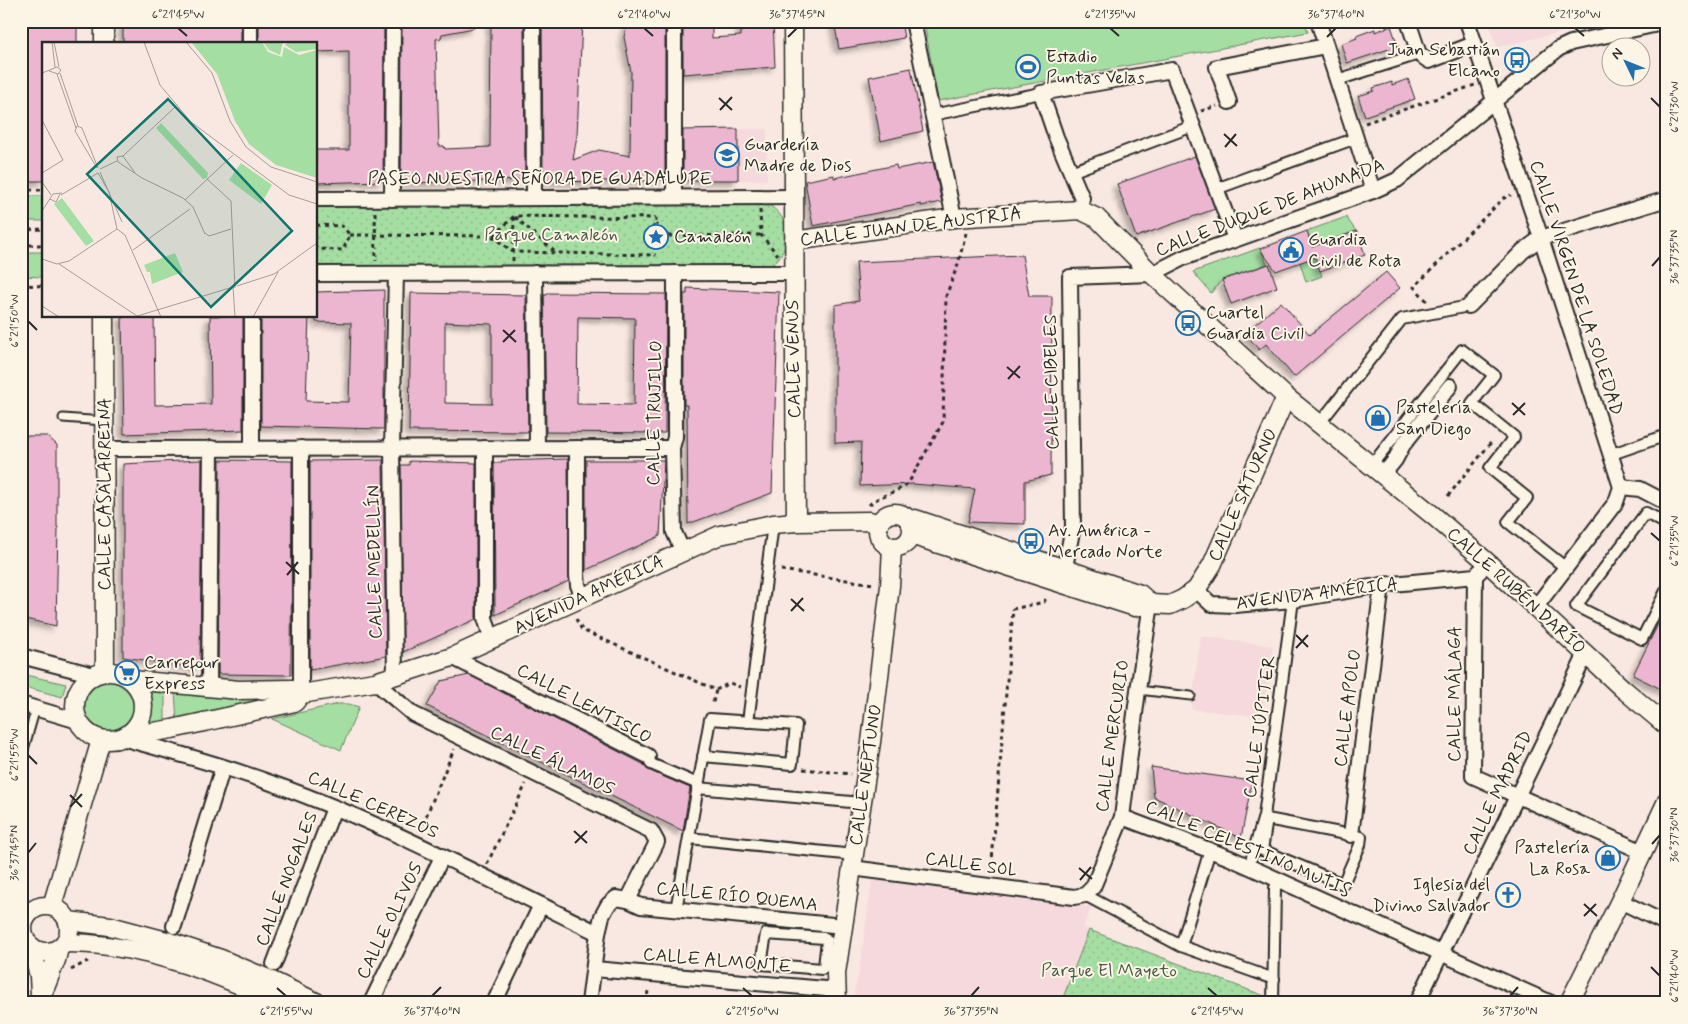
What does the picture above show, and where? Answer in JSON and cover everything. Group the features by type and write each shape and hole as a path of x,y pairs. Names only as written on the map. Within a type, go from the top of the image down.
{"street":[{"path":"104,21 104,42"},
{"path":"250,21 250,42"},
{"path":"392,199 393,21"},
{"path":"532,21 534,198"},
{"path":"674,21 674,198"},
{"name":"CALLE VENUS","path":"793,21 796,522"},
{"path":"913,21 932,115 959,217"},
{"path":"1408,21 1418,54 1429,61 1474,44"},
{"name":"CALLE VIRGEN DE LA SOLEDAD","path":"1467,21 1541,238 1612,454 1621,487"},
{"path":"1320,22 1373,191"},
{"name":"CALLE DUQUE DE AHUMADA","path":"1152,274 1183,258 1373,191 1397,180 1558,49 1571,43 1659,23"},
{"path":"1229,102 1217,67 1326,46"},
{"path":"1337,80 1418,54"},
{"path":"932,115 1041,93 1172,70 1236,239"},
{"path":"1041,93 1056,137 1082,198 1080,210 1097,218 1152,274"},
{"path":"1071,172 1191,121"},
{"path":"1216,189 1354,132"},
{"name":"PASEO NUESTRA SEÑORA DE GUADALUPE","path":"318,199 794,197"},
{"path":"1319,424 1402,319 1469,306 1523,251 1541,238 1666,203"},
{"name":"CALLE JUAN DE AUSTRIA","path":"794,242 959,217 1080,210"},
{"path":"318,274 675,273 793,268"},
{"name":"CALLE TRUJILLO","path":"675,273 675,437 672,448 674,532 682,552"},
{"name":"CALLE MEDELLÍN","path":"395,676 392,448 396,274"},
{"path":"535,274 537,448"},
{"name":"CALLE RUBÉN DARÍO","path":"1152,274 1286,397 1488,563 1622,688 1667,726"},
{"name":"CALLE CIBELES","path":"1059,580 1073,527 1070,276 1152,274"},
{"name":"CALLE CASALARREINA","path":"100,673 105,448 104,318"},
{"path":"252,318 252,448"},
{"path":"1377,471 1462,350 1494,375 1472,403 1514,437 1490,468 1527,498 1508,522 1566,568"},
{"path":"1377,471 1395,460 1404,445 1450,386"},
{"name":"CALLE SATURNO","path":"1196,590 1212,565 1286,397"},
{"path":"1612,454 1667,435"},
{"path":"105,448 672,448"},
{"path":"209,688 211,448"},
{"path":"301,448 301,694"},
{"path":"485,448 485,618 492,640"},
{"path":"576,601 578,585 577,448"},
{"path":"1535,608 1616,502 1621,487 1640,489 1667,503"},
{"path":"910,528 905,517 895,513 875,523 882,541 892,547 903,545 915,519 1059,580 1140,594 1151,604 1170,605 1196,590"},
{"path":"1667,524 1646,513 1576,606 1642,639 1667,589"},
{"name":"AVENIDA AMÉRICA","path":"132,680 239,690 293,689 301,694 374,682 452,657 720,536 773,524 796,522 875,523"},
{"path":"748,722 773,524"},
{"name":"CALLE NEPTUNO","path":"837,996 836,973 866,775 890,586 892,547"},
{"path":"1475,576 1488,563"},
{"name":"AVENIDA AMÉRICA","path":"1196,590 1211,604 1235,606 1293,600 1382,585 1475,576"},
{"name":"CALLE MÁLAGA","path":"1475,576 1473,776 1643,852"},
{"name":"CALLE APOLO","path":"1351,835 1382,585"},
{"name":"CALLE JÚPITER","path":"1252,857 1264,816 1293,600"},
{"name":"CALLE MERCURIO","path":"1084,895 1093,887 1122,817 1151,604"},
{"name":"CALLE MADRID","path":"1417,1003 1586,654"},
{"path":"21,656 100,673 115,672 132,680 139,688 143,697 144,707 142,717 137,726 126,736 112,740 101,740 92,736 78,721 75,700 79,690 86,681 100,673"},
{"name":"CALLE LENTISCO","path":"452,657 648,756 651,764 698,786 862,803"},
{"name":"CALLE ÁLAMOS","path":"374,682 413,714 651,831 657,842 628,900"},
{"name":"AVENIDA AMÉRICA","path":"126,736 172,729 295,702 301,694"},
{"path":"21,704 78,721"},
{"name":"CALLE RUBÉN DARÍO","path":"1646,709 1667,714"},
{"path":"676,910 703,756 710,719 796,725 792,764 703,756"},
{"name":"CALLE CEREZOS","path":"126,736 275,784 334,808 415,843 598,933"},
{"path":"52,906 101,740"},
{"path":"174,926 223,767"},
{"path":"1569,1003 1667,801"},
{"name":"CALLE NOGALES","path":"274,964 334,808"},
{"name":"CALLE CELESTINO MUTIS","path":"1122,817 1210,850 1552,1003"},
{"path":"1267,819 1351,835 1361,837 1360,845 1343,884 1262,850 1267,819"},
{"path":"689,838 853,862"},
{"path":"1181,946 1210,850"},
{"name":"CALLE OLIVOS","path":"371,1003 442,857"},
{"name":"CALLE SOL","path":"853,862 988,886 1074,897 1084,895"},
{"path":"1273,1003 1275,888 1278,880"},
{"path":"1084,895 1181,946 1274,979"},
{"path":"589,1003 602,916 608,905 616,898 628,900"},
{"name":"CALLE RÍO QUEMA","path":"628,900 641,906 843,926"},
{"path":"1620,901 1667,924"},
{"path":"494,1003 541,905"},
{"path":"39,1001 62,946 69,936 70,928 65,914 52,906 40,906 24,919 26,940 37,950 44,952 62,946 105,945 162,958 216,976 279,1003"},
{"path":"68,920 110,926 178,945 245,969 318,1003"},
{"path":"766,934 824,938 827,940 824,967 822,969 761,964 766,934"},
{"path":"31,946 39,976 39,1001"},
{"name":"CALLE ALMONTE","path":"594,969 837,996"}],"lane":[{"path":"63,418 105,421"},
{"path":"1138,690 1191,696"},
{"path":"21,760 36,708"}],"path":[{"path":"1354,132 1487,81"},
{"path":"1191,121 1229,102"},
{"path":"21,190 42,190"},
{"path":"1428,314 1428,302 1414,287 1504,198 1524,190"},
{"path":"760,197 761,235 780,258 793,268"},
{"path":"512,274 515,198"},
{"path":"375,199 376,274"},
{"path":"514,216 556,253"},
{"path":"318,225 342,226 350,235 494,236 514,216 656,218"},
{"path":"875,523 869,504 880,496 901,490 908,482 943,422 946,296 958,264 967,229 959,217"},
{"path":"668,236 656,224 644,237 656,248 668,236 761,235"},
{"path":"21,230 42,229"},
{"path":"318,249 343,250 350,235"},
{"path":"491,236 513,252 656,254"},
{"path":"21,245 42,245"},
{"path":"21,285 42,286"},
{"path":"1448,496 1503,427"},
{"path":"768,568 890,586"},
{"path":"988,886 992,862 1014,609 1044,602 1059,580"},
{"path":"576,601 582,630 716,690"},
{"path":"716,690 730,683 752,691"},
{"path":"710,719 716,690"},
{"path":"415,843 459,736"},
{"path":"792,764 792,768 866,775"},
{"path":"481,876 532,772"},
{"path":"68,973 94,959"}],"shaded area":[{"path":"1488,21 1612,21 1497,47"},
{"name":"Guardería Madre de Dios","path":"767,129 767,180 687,180 687,130"},
{"path":"1201,636 1273,646 1262,717 1191,709"},
{"path":"872,880 1092,907 1083,927 1089,930 1061,1003 857,1003 852,1001 859,972"}],"green space":[{"name":"Estadio Puntas Velas","path":"924,21 1304,21 1308,32 938,101"},
{"path":"26,196 42,196 42,221 27,221"},
{"name":"Parque Camaleón","path":"318,202 766,203 777,212 785,223 787,236 784,250 780,256 771,266 765,269 318,268"},
{"path":"1346,217 1356,231 1312,247 1307,231"},
{"path":"1260,248 1267,264 1222,280 1211,293 1193,272"},
{"path":"21,252 42,252 42,277 21,276"},
{"path":"1315,257 1322,276 1306,282 1300,262"},
{"path":"21,674 66,684 62,697 21,686"},
{"path":"109,680 119,682 127,688 133,696 135,706 133,716 127,724 119,730 109,732 99,730 91,724 85,716 83,706 85,696 91,688 99,682"},
{"path":"151,689 165,691 165,725 147,727 152,709"},
{"path":"175,692 289,694 177,722"},
{"path":"338,704 349,704 359,707 341,750 272,719"},
{"name":"Parque El Mayeto","path":"1089,930 1270,998 1268,1003 1061,1003"}],"building":[{"path":"264,21 384,23 383,181 318,183 318,150 349,150 349,51 318,52 318,42 259,42 259,23 264,23"},
{"path":"407,21 474,21 474,28 442,34 441,38 436,39 439,146 444,146 445,149 490,147 491,21 524,21 525,180 406,183 406,181 401,181 402,23 407,23"},
{"path":"542,21 582,21 577,135 573,160 599,150 630,156 631,72 624,37 628,21 665,21 665,180 548,182 548,180 543,180"},
{"path":"683,21 712,21 712,38 741,36 741,21 773,21 775,67 683,74"},
{"path":"834,21 901,21 904,38 839,49"},
{"path":"21,22 77,22 77,42 42,42 42,181 21,181"},
{"path":"123,23 241,23 241,42 123,42"},
{"path":"1391,26 1398,46 1347,63 1341,44 1375,29 1375,32"},
{"path":"911,68 923,131 881,141 869,77"},
{"path":"1408,79 1415,99 1365,116 1358,96 1374,91 1373,88 1392,82 1392,85"},
{"name":"Guardería Madre de Dios","path":"738,129 738,180 683,180 683,130"},
{"path":"1195,156 1215,209 1136,237 1117,184"},
{"path":"933,162 942,202 921,206 921,204 813,226 805,181 834,175 834,178 896,165 897,169"},
{"path":"1307,231 1312,247 1357,231 1365,255 1320,271 1315,257 1276,271 1260,249"},
{"path":"1022,255 1029,296 1052,296 1051,475 1025,481 1025,524 968,522 975,489 913,484 860,486 861,442 835,443 835,305 859,301 856,262"},
{"path":"1269,264 1277,287 1231,304 1222,280"},
{"path":"1386,272 1400,288 1294,377 1266,344 1259,350 1245,333 1281,302 1310,335"},
{"path":"687,288 779,292 772,493 688,524 687,405 684,405 684,294 687,294"},
{"path":"384,290 384,429 261,426 261,318 309,318 306,401 349,402 351,323 316,322 316,318 318,318 318,292"},
{"path":"411,293 526,295 528,432 409,431","holes":["445,322 492,324 492,404 445,403"]},
{"path":"547,293 666,294 665,433 546,432 544,295 547,295","holes":["578,317 635,318 634,405 577,404"]},
{"path":"122,318 154,318 155,405 211,404 210,318 243,318 243,430 124,434"},
{"path":"21,436 47,436 57,445 56,626 21,618"},
{"path":"568,459 569,581 495,615 494,463 501,463 501,461"},
{"path":"202,460 200,668 123,657 123,464"},
{"path":"220,460 292,461 291,675 218,674"},
{"path":"383,460 386,656 310,670 310,461"},
{"path":"586,460 664,460 664,462 660,536 586,570"},
{"path":"409,461 476,463 476,619 403,652 401,465 409,465"},
{"path":"1667,606 1667,692 1633,675"},
{"path":"469,675 643,764 648,770 690,788 683,831 427,706 441,681"},
{"path":"1151,767 1252,781 1241,838 1154,797"}],"place":[{"name":"Juan Sebastián Elcano","path":"1517,60"},
{"name":"Estadio Puntas Velas","path":"1028,67"},
{"name":"Guardería Madre de Dios","path":"727,155"},
{"name":"Camaleón","path":"656,237"},
{"name":"Guardia Civil de Rota","path":"1291,250"},
{"name":"Cuartel Guardia Civil","path":"1188,323"},
{"name":"Pastelería San Diego","path":"1378,418"},
{"name":"Av. América - Mercado Norte","path":"1031,541"},
{"name":"Carrefour Express","path":"127,673"},
{"name":"Pastelería La Rosa","path":"1608,858"},
{"name":"Iglesia del Divino Salvador","path":"1508,895"}]}
